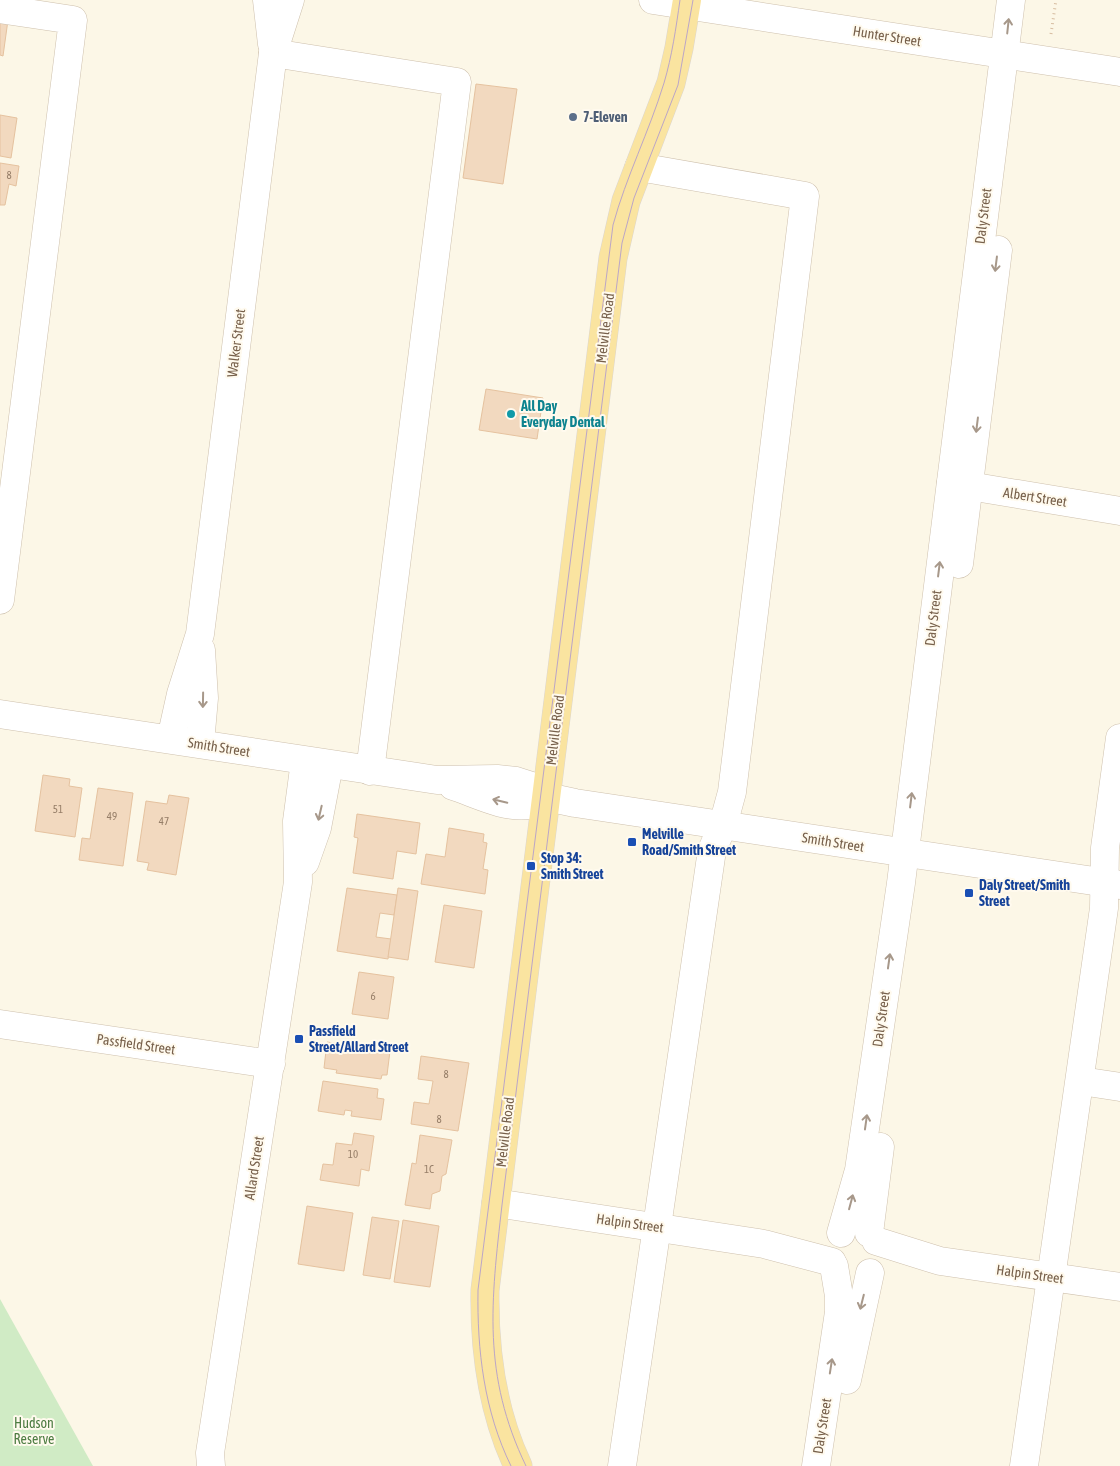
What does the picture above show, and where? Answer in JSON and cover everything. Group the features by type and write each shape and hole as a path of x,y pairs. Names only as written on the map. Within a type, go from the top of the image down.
{"main road":[{"name":"Melville Road","path":"518,1466 505,1439 496,1405 484,1331 485,1290 613,258 626,201 671,83 686,3"}],"street":[{"name":"Walker Street","path":"267,0 273,53"},
{"name":"Walker Street","path":"171,739 181,694 200,634 273,53 290,0"},
{"name":"Hunter Street","path":"653,0 686,3 1120,72"},
{"name":"Daly Street","path":"1011,0 1014,56"},
{"name":"Daly Street","path":"873,1237 914,854 959,485 1014,56 1029,0"},
{"path":"0,9 74,20 0,600"},
{"path":"273,53 457,82 370,771"},
{"path":"622,1466 712,850 732,792 805,196 639,167"},
{"name":"Albert Street","path":"959,485 1120,510"},
{"name":"Walker Street","path":"200,634 204,698 200,743"},
{"name":"Smith Street","path":"0,714 437,780 497,779 516,781 541,789 547,797 1112,883"},
{"path":"1024,1466 1104,908 1112,883 1105,848 1120,738"},
{"name":"Allard Street","path":"209,1462 298,882 317,828 317,763"},
{"name":"Daly Street","path":"816,1466 839,1312 836,1250 858,1170 914,854"},
{"name":"Passfield Street","path":"0,1024 271,1064"},
{"path":"1080,1081 1120,1087"},
{"name":"Halpin Street","path":"496,1203 764,1244 836,1250"},
{"path":"855,1229 873,1237 879,1256 871,1271 854,1278 847,1276 836,1250 855,1229"},
{"name":"Halpin Street","path":"873,1237 940,1261 1120,1288"},
{"name":"Halpin Street","path":"871,1271 899,1264 940,1261"},
{"name":"Daly Street","path":"835,1466 851,1355 871,1271"}],"path":[{"path":"1056,0 1051,35 1061,37"}],"green space":[{"name":"Hudson Reserve","path":"0,1299 93,1466 0,1466"}],"building":[{"path":"0,19 8,20 3,56 0,55"},
{"path":"476,84 517,89 503,184 463,178"},
{"path":"0,115 17,118 11,158 0,156"},
{"path":"0,163 19,166 16,186 9,184 5,205 0,205"},
{"name":"All Day Everyday Dental","path":"486,389 543,398 537,439 479,430"},
{"path":"43,775 70,779 69,786 82,788 75,837 35,831"},
{"path":"98,788 133,793 123,866 79,860 82,838 90,839"},
{"path":"169,795 189,798 176,875 147,870 149,863 137,861 146,801 167,804"},
{"path":"357,814 420,823 416,854 397,851 393,879 353,873 358,838 354,837"},
{"path":"449,828 484,834 483,842 487,843 483,869 488,870 485,894 421,884 426,854 445,857"},
{"path":"347,888 397,895 394,915 380,913 376,937 391,939 388,959 337,951"},
{"path":"398,888 418,891 408,960 388,957"},
{"path":"444,905 482,911 474,968 435,962"},
{"path":"359,972 394,977 388,1019 352,1014"},
{"path":"327,1042 390,1051 387,1075 382,1075 381,1079 336,1073 337,1070 324,1068"},
{"path":"421,1056 469,1063 458,1131 411,1124 414,1102 429,1104 433,1081 418,1079"},
{"path":"323,1081 378,1089 377,1098 384,1099 381,1120 351,1116 352,1111 345,1110 344,1115 318,1111"},
{"path":"354,1133 374,1136 369,1171 361,1169 359,1186 320,1180 323,1164 333,1165 336,1143 352,1145"},
{"path":"420,1135 452,1140 446,1174 442,1176 440,1191 432,1194 430,1209 405,1205 412,1163 416,1164"},
{"path":"307,1206 353,1213 344,1271 298,1264"},
{"path":"372,1217 399,1221 390,1279 363,1275"},
{"path":"403,1220 439,1226 430,1287 394,1282"}],"tram line":[{"path":"511,1466 494,1424 488,1402 481,1358 478,1290 613,225 624,189 664,83 672,52 680,0"},
{"path":"526,1466 512,1433 502,1400 496,1369 493,1337 495,1273 502,1205 622,243 634,198 678,85 693,0"}],"place":[{"name":"7-Eleven","path":"573,117"},
{"name":"All Day Everyday Dental","path":"511,414"},
{"name":"Melville Road/Smith Street","path":"632,842"},
{"name":"Stop 34: Smith Street","path":"531,866"},
{"name":"Daly Street/Smith Street","path":"969,893"},
{"name":"Passfield Street/Allard Street","path":"299,1039"}]}
